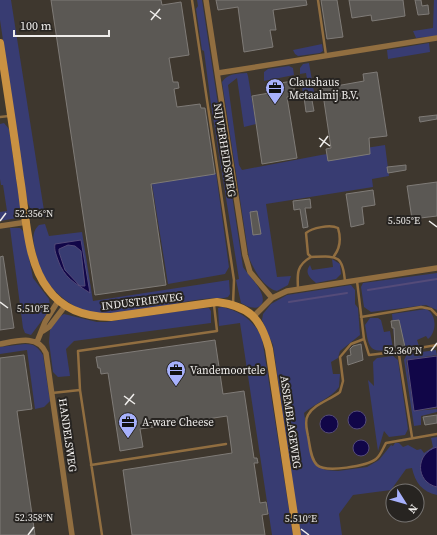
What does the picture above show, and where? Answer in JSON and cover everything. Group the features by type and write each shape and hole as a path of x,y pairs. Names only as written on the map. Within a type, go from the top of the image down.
{"street":[{"name":"NIJVERHEIDSWEG","path":"206,0 244,255 250,272 272,298"},
{"path":"218,73 437,38"},
{"name":"INDUSTRIEWEG","path":"0,43 34,262 39,276 58,301 65,306 83,314 111,317 214,302 233,304 245,309 254,316"},
{"path":"0,226 27,222"},
{"path":"254,316 272,298 287,291 437,268"},
{"path":"0,344 30,340 37,342 43,331 45,322 58,301"},
{"path":"43,331 49,327 65,306"},
{"name":"ASSEMBLAGEWEG","path":"254,316 265,332 269,349 297,535"},
{"name":"HANDELSWEG","path":"37,342 44,349 48,358 72,535"}],"lane":[{"name":"NIJVERHEIDSWEG","path":"192,0 234,280 233,304"},
{"path":"318,0 326,56"},
{"path":"0,117 11,116"},
{"path":"311,257 308,254 306,233 310,230 334,226 338,228 340,245 339,250 334,256"},
{"path":"298,289 297,274 299,266 311,257 334,256 340,260 344,267 345,282"},
{"path":"357,281 364,339 369,355 437,345"},
{"path":"102,535 80,390 78,351 218,331 214,302"},
{"path":"361,317 421,307 431,309 437,315"},
{"path":"364,339 350,344 340,357 343,381 340,392 333,398 314,408 307,416 306,424 312,458 322,468 334,469 346,467 373,461 380,454 386,443 412,437 437,434"},
{"path":"395,352 401,360 412,437"},
{"path":"52,393 80,390"},
{"path":"91,465 226,444"}],"shaded area":[{"path":"0,0 437,0 437,535 0,535"},
{"path":"0,0 11,0 45,217 33,212 27,201 0,20"},
{"path":"197,0 202,0 243,267 260,291 263,301 259,307 256,308 241,303 236,280 239,279 211,105 204,51 202,50 196,9 198,6"},
{"path":"434,0 437,0 437,36 416,38 413,31 433,28"},
{"path":"429,43 430,52 388,59 387,50"},
{"path":"322,44 323,51 320,53 298,56 293,50"},
{"path":"309,63 314,92 303,95 302,86 308,85 306,73 300,74 300,68 303,64"},
{"path":"289,66 293,68 294,75 264,81 264,72 268,69"},
{"path":"247,73 256,124 244,127 237,78 228,85 239,165 242,170 385,145 389,176 372,179 373,187 266,204 277,277 291,276 288,285 277,291 272,289 264,282 249,258 222,82 230,75"},
{"path":"4,123 9,129 21,211 17,218 0,221 0,212 7,211 3,185 1,185 0,179 0,124"},
{"path":"216,173 229,267 225,274 168,284 152,184"},
{"path":"45,224 49,236 82,232 93,301 229,280 230,294 228,297 224,298 208,298 121,314 104,314 85,311 72,305 59,295 41,271 33,237 34,232 39,225"},
{"path":"10,228 20,228 24,232 33,278 49,299 49,311 31,335 25,333 23,328"},
{"path":"81,240 90,293 71,280 63,271 56,254 55,244","holes":["68,245 75,246 81,251 85,286 80,286 65,270 59,252 59,249"]},
{"path":"332,259 340,264 341,274 336,279 316,283 308,273 308,268 310,265 312,270 333,267"},
{"path":"437,273 437,310 426,305 371,312 364,307 361,287 363,283"},
{"path":"351,285 355,290 355,304 358,308 360,335 340,351 338,358 331,362 333,374 340,374 339,387 331,395 304,413 312,459 325,470 338,471 367,467 379,460 391,445 393,446 395,443 399,443 403,447 408,445 417,450 421,449 424,453 433,447 431,438 437,437 437,495 425,490 425,483 418,483 412,468 406,469 396,483 385,483 385,491 353,495 339,514 342,535 300,535 273,345 262,320 263,314 271,304 287,295"},
{"path":"222,307 241,314 255,326 262,338 293,535 272,535 240,323 219,326 218,308"},
{"path":"209,308 211,311 211,323 74,341 66,349 70,376 58,377 53,372 49,342 50,330 59,317 64,314 97,322 106,322"},
{"path":"426,309 430,311 434,319 434,328 431,336 428,339 426,336 417,340 419,346 395,348 392,314"},
{"path":"370,318 378,318 381,320 384,332 390,331 393,349 379,350 371,347 365,325"},
{"path":"25,344 36,346 43,355 50,401 44,407 35,409 27,350 0,354 0,347"},
{"path":"436,350 437,355 406,360 414,411 437,409 437,412 421,416 421,425 414,426 404,360 407,354"},
{"path":"393,356 398,360 408,429 405,435 389,437 384,431 378,451 368,380 374,386 373,362 377,358"},
{"path":"437,356 437,407 414,411 407,360"},
{"path":"353,411 361,411 366,416 364,427 361,429 353,429 348,424 348,416"},
{"path":"325,415 333,415 338,420 336,431 333,433 325,433 320,428 320,420"},
{"path":"358,440 364,440 369,445 367,454 364,456 358,456 353,451 353,445"},
{"path":"437,447 437,487 430,484 425,479 420,467 425,455 430,450"}],"building":[{"path":"51,0 161,0 162,5 181,2 189,55 169,58 173,82 178,82 179,88 174,89 177,107 200,104 201,108 205,108 215,174 151,184 166,285 95,295"},
{"path":"216,0 306,0 307,5 273,10 276,30 270,30 273,47 244,52 238,7 218,10"},
{"path":"321,0 337,0 343,37 327,39"},
{"path":"349,0 403,0 405,16 372,21 371,15 352,18"},
{"path":"415,0 421,0 422,6 428,5 429,14 418,15"},
{"path":"377,72 387,136 369,138 370,154 328,161 326,149 331,148 321,81 335,79 336,86 364,81 363,74"},
{"path":"293,81 295,95 287,97 297,158 262,164 252,96 275,92 274,84"},
{"path":"311,95 314,111 306,112 304,97"},
{"path":"437,115 437,119 420,122 419,117"},
{"path":"406,165 406,170 388,173 387,167"},
{"path":"437,182 437,216 412,219 407,186"},
{"path":"373,190 375,205 362,207 364,224 351,227 346,194"},
{"path":"310,199 311,208 305,208 308,227 303,228 300,209 294,210 293,201"},
{"path":"257,211 261,234 253,235 250,212"},
{"path":"3,256 14,328 0,330 0,257"},
{"path":"399,320 405,347 395,348 394,328 392,328 391,321"},
{"path":"215,340 223,394 244,391 254,458 257,458 258,463 254,463 260,503 266,502 268,514 262,515 265,535 132,535 123,470 232,453 227,416 140,429 143,447 120,451 108,373 101,374 96,357"},
{"path":"361,344 363,360 348,365 347,356 351,355 350,349 353,346"},
{"path":"24,355 32,409 17,411 35,535 0,535 0,358"},
{"path":"437,415 437,423 425,425 423,417"}],"waterway":[{"path":"368,290 437,279"},
{"path":"289,302 347,293"}],"place":[{"name":"Claushaus Metaalmij B.V.","path":"275,105"},
{"name":"Vandemoortele","path":"176,387"},
{"name":"A-ware Cheese","path":"128,439"}]}
